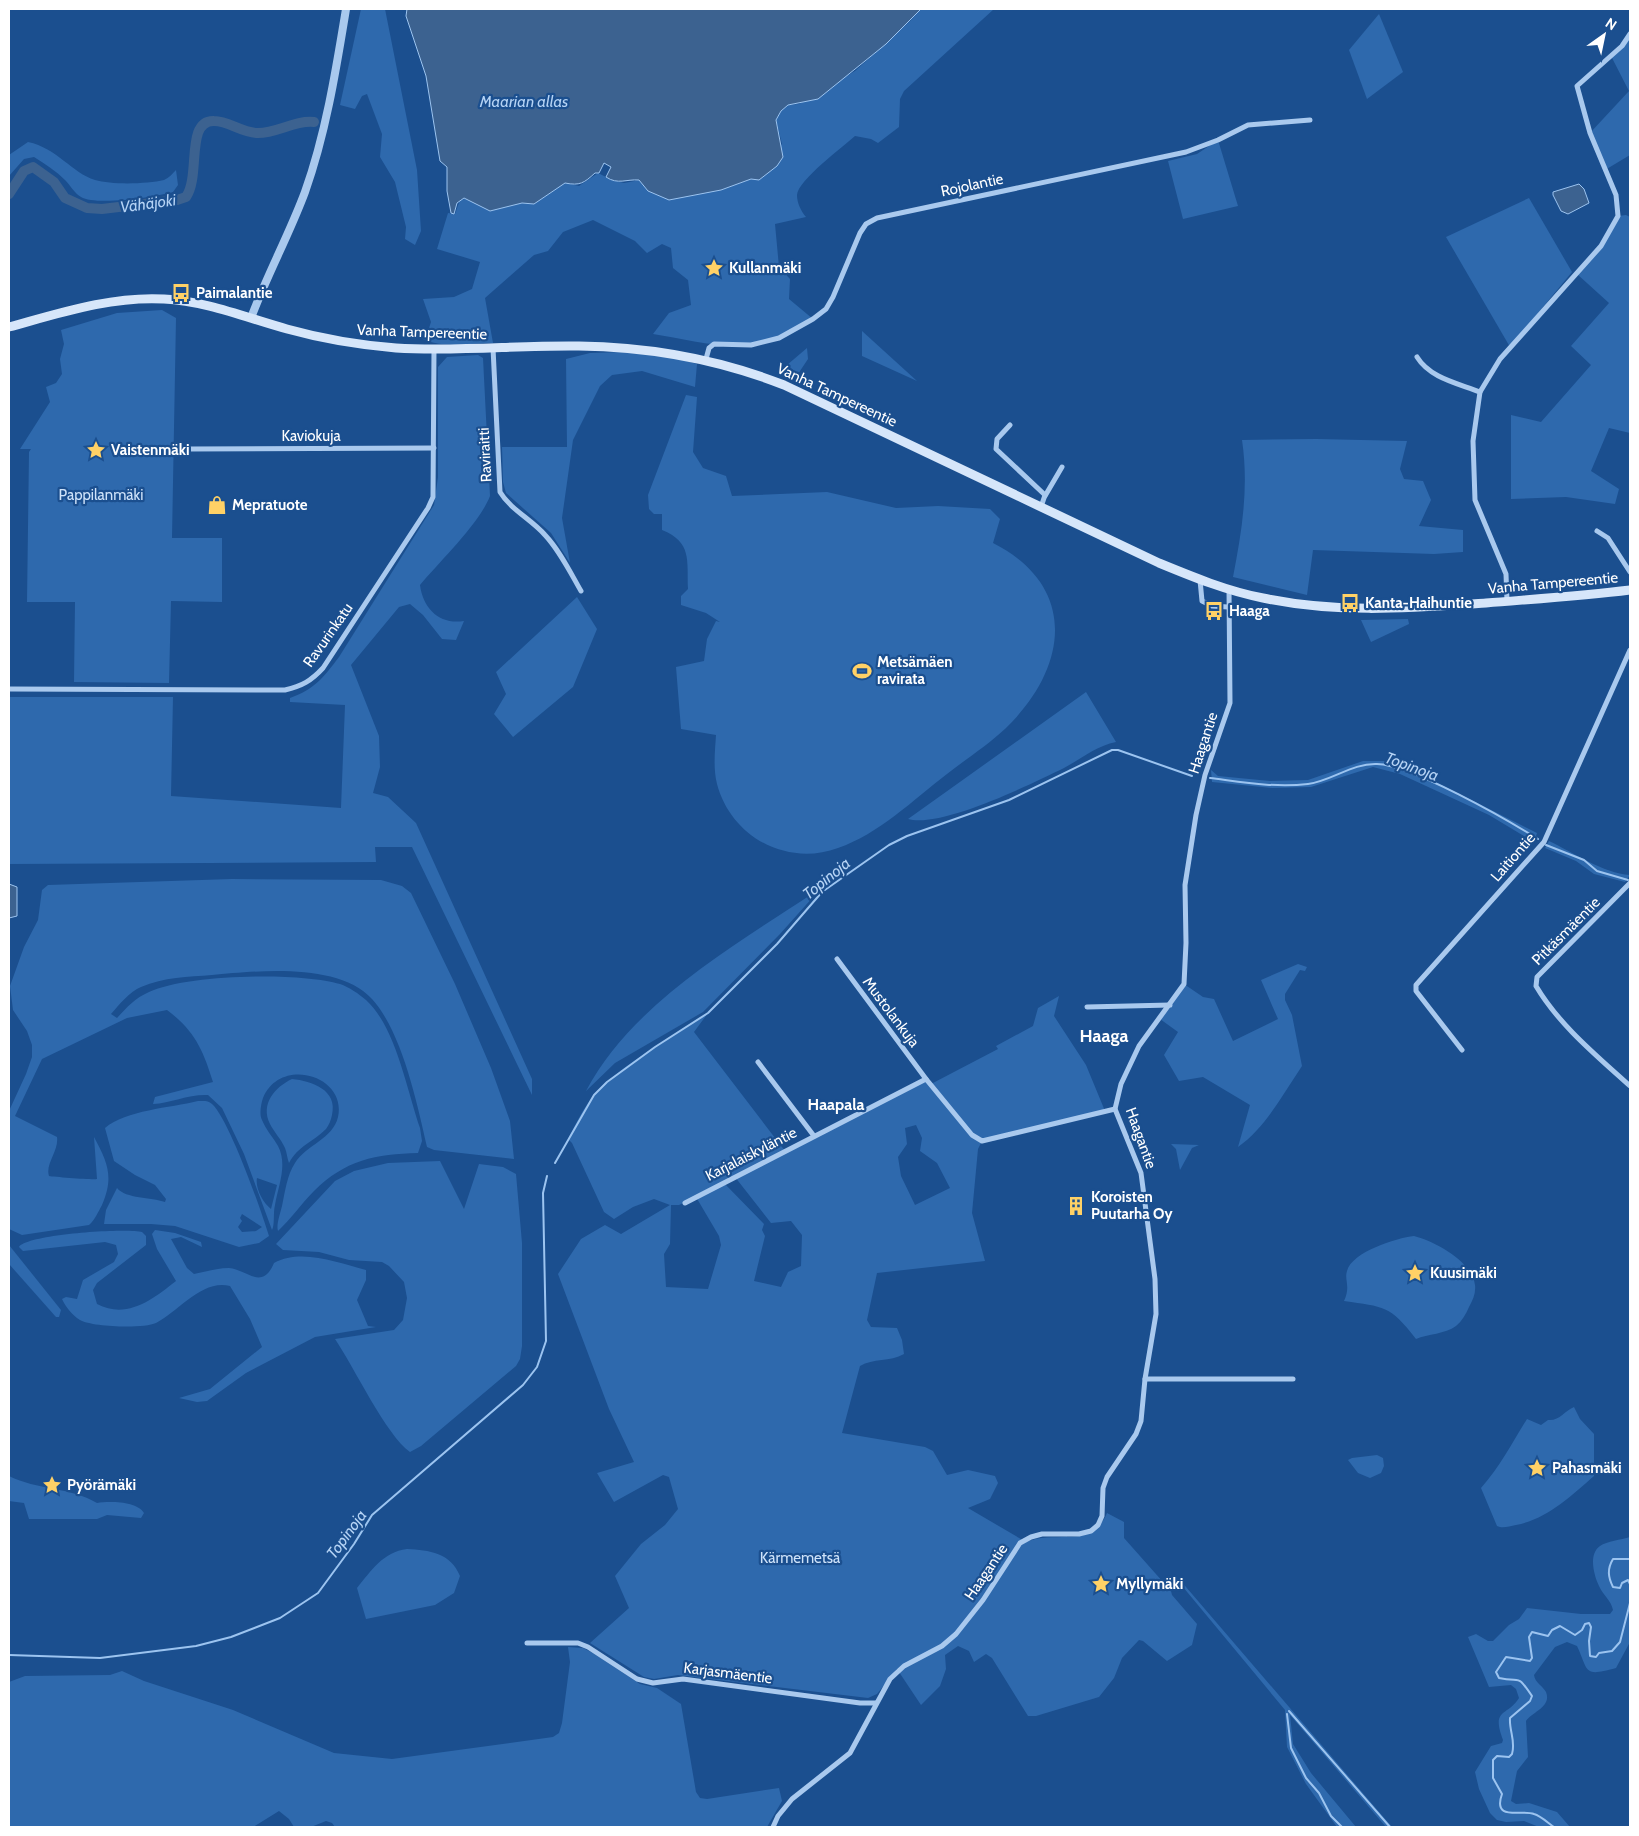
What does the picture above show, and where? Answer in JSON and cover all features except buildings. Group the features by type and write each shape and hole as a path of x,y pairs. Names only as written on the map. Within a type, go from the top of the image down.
{"main road":[{"name":"Vanha Tampereentie","path":"9,327 103,303 150,299 193,303 341,342 398,348 434,349 579,346 631,348 706,359 761,376 812,397 1118,545 1200,580 1262,598 1349,609 1383,610 1576,597 1630,590"}],"street":[{"path":"250,318 292,224 313,168 329,103 346,9"},
{"path":"1507,601 1506,574 1475,500 1473,441 1480,392 1500,358 1601,246 1618,216 1616,195 1590,133 1577,86 1622,46 1630,34"},
{"name":"Rojolantie","path":"706,359 709,348 714,344 751,345 778,338 826,309 860,233 866,224 877,218 1186,152 1248,126 1310,120"},
{"name":"Raviraitti","path":"493,348 500,492 504,499 545,534 555,546 581,591"},
{"name":"Ravurinkatu","path":"9,689 284,690 307,683 323,668 428,508 433,497 434,349"},
{"path":"1417,357 1424,368 1431,373 1480,392"},
{"path":"1010,426 997,439 996,449 1042,490 1045,497"},
{"name":"Kaviokuja","path":"189,449 434,448"},
{"path":"1040,507 1062,467"},
{"path":"1597,532 1608,538 1630,572"},
{"path":"1200,580 1202,600 1212,606 1228,607"},
{"name":"Haagantie","path":"876,1703 890,1679 904,1666 942,1646 956,1634 983,1600 1020,1543 1042,1534 1079,1534 1091,1530 1098,1525 1102,1516 1103,1488 1107,1477 1129,1446 1141,1422 1145,1379 1156,1314 1156,1280 1141,1173 1129,1138 1115,1109 1119,1089 1140,1046 1184,984 1186,943 1185,886 1196,815 1204,775 1230,703 1229,589"},
{"name":"Laitiontie","path":"1462,1050 1416,991 1416,985 1544,842 1630,650"},
{"name":"Pitkäsmäentie","path":"1630,884 1537,977 1536,986 1560,1017 1586,1045 1630,1086"},
{"name":"Mustolankuja","path":"836,959 926,1079"},
{"path":"1087,1007 1170,1005"},
{"path":"758,1062 814,1136"},
{"path":"926,1079 972,1135 982,1141 1115,1109"},
{"name":"Karjalaiskyläntie","path":"685,1203 926,1079"},
{"path":"1145,1379 1293,1380"},
{"name":"Karjasmäentie","path":"527,1643 578,1643 588,1647 637,1679 646,1682 683,1679 860,1703 876,1703"},
{"path":"773,1827 778,1816 792,1799 850,1752 876,1703"}],"green space":[{"path":"361,9 385,9 417,170 421,231 415,245 405,239 406,227 395,182 380,157 382,134 367,94 362,96 355,109 340,105"},
{"path":"921,9 994,9 904,91 900,99 899,127 878,143 871,139 855,136 813,173 799,189 798,201 806,217 775,224 779,267 790,279 789,299 813,319 779,338 764,343 748,345 716,345 653,334 669,313 691,305 688,280 673,268 671,248 662,244 647,253 635,241 593,220 563,232 548,251 534,255 485,298 493,343 433,343 416,335 428,331 431,322 423,299 454,297 472,289 480,262 437,249 448,213 455,214 460,200 468,198 490,211 522,203 534,204 565,183 579,186 598,173 612,180 624,183 640,180 648,191 721,190 751,179 782,144 776,120 781,111 788,105 799,104 855,71"},
{"path":"1379,14 1403,72 1367,99 1349,50"},
{"path":"1630,34 1630,155 1605,170 1590,133 1629,91 1611,56"},
{"path":"1218,140 1238,206 1183,219 1168,161 1197,154"},
{"path":"28,142 47,149 79,172 95,180 120,183 157,181 166,179 176,170 178,185 173,192 154,196 112,201 89,200 79,196 62,177 34,157 24,159 9,176 9,155"},
{"path":"1529,198 1572,272 1510,347 1446,237"},
{"path":"1626,215 1630,217 1630,433 1609,428 1591,471 1619,489 1615,504 1566,497 1511,499 1511,415 1541,422 1591,365 1571,346 1609,303 1577,274 1601,246 1618,216"},
{"name":"Pappilanmäki","path":"162,310 176,318 172,538 222,538 222,602 171,601 169,683 74,682 75,602 27,602 29,452 31,449 20,449 50,402 46,387 56,383 62,374 60,359 64,344 61,330 117,313"},
{"path":"862,331 917,381 862,356"},
{"path":"807,348 808,359 798,374 787,365"},
{"path":"622,352 672,357 697,364 695,387 642,371 612,375 600,386 573,440 562,518 570,563 551,533 506,493 503,482 502,447 567,447 566,359 590,353"},
{"path":"478,355 483,358 490,496 485,507 468,530 420,585 425,601 434,614 440,618 455,622 464,621 456,640 442,639 423,615 410,604 399,607 351,665 379,736 380,767 373,793 388,797 416,823 532,1079 532,1095 412,847 375,847 376,862 9,864 9,697 173,697 171,796 341,808 345,705 290,702 290,698 306,691 318,682 339,657 434,505 438,477 438,367 447,357"},
{"name":"Metsämäen ravirata","path":"686,395 697,397 693,452 703,468 726,476 732,496 827,492 896,508 938,506 990,509 1000,519 993,543 1021,561 1040,581 1051,604 1055,629 1052,654 1042,679 1027,704 999,734 895,816 868,834 838,848 819,853 781,850 764,843 748,833 724,803 717,784 715,766 716,735 681,729 676,667 704,661 707,639 716,621 720,622 706,613 681,605 681,596 688,589 686,553 679,540 662,530 662,514 654,514 649,509 648,495"},
{"path":"1242,440 1407,441 1400,469 1404,479 1423,481 1431,500 1419,526 1463,530 1463,552 1434,554 1313,550 1307,595 1233,577 1244,509 1245,475"},
{"path":"577,597 597,629 573,687 513,737 494,714 506,694 496,672"},
{"path":"1408,619 1409,624 1371,642 1361,620"},
{"path":"1086,692 1116,742 1102,746 1064,768 986,803 942,817 923,820 908,819"},
{"path":"1363,761 1384,761 1406,767 1537,833 1534,842 1489,815 1400,774 1373,767 1311,787 1272,788 1212,782 1211,770 1218,776 1270,781 1308,780"},
{"path":"1549,841 1599,867 1630,875 1625,882 1594,874 1576,861 1545,848"},
{"path":"232,879 381,880 402,886 411,893 455,984 491,1068 510,1121 514,1159 434,1150 427,1147 407,1069 392,1030 383,1013 372,999 357,987 339,979 318,974 296,972 251,972 176,978 158,981 137,989 111,1014 117,1018 135,1000 149,992 190,981 216,978 272,977 322,980 343,985 360,995 376,1012 393,1043 420,1128 422,1141 418,1153 375,1157 337,1172 314,1191 278,1231 278,1219 292,1168 306,1151 331,1131 338,1117 338,1102 332,1090 323,1081 297,1074 283,1077 271,1085 263,1098 261,1109 262,1120 278,1146 282,1161 272,1230 244,1154 222,1108 208,1095 153,1104 155,1097 213,1082 206,1060 197,1042 185,1026 167,1010 127,1018 42,1059 15,1116 57,1137 56,1147 48,1171 49,1176 97,1179 94,1137 108,1170 108,1186 102,1205 89,1225 22,1235 9,1229 9,1111 32,1057 32,1045 27,1031 13,1010 10,986 24,947 38,920 42,890 48,885","holes":["257,1178 277,1185 271,1209 260,1195"]},
{"path":"812,894 814,896 780,934 703,1012 615,1063 586,1091 606,1060 629,1031 657,1004 717,957"},
{"path":"1298,964 1307,967 1305,971 1300,970 1285,994 1285,1000 1292,1015 1302,1066 1266,1120 1238,1147 1250,1105 1203,1077 1179,1081 1164,1055 1178,1032 1160,1019 1184,984 1203,997 1214,999 1233,1041 1278,1019 1261,980"},
{"name":"Kärmemetsä","path":"1059,996 1054,1016 1086,1065 1105,1111 982,1141 978,1149 972,1213 985,1261 877,1273 867,1320 871,1327 897,1328 902,1340 904,1354 860,1366 842,1433 925,1447 933,1451 947,1475 968,1470 995,1476 998,1483 990,1499 968,1508 1026,1542 1049,1537 1072,1537 1092,1532 1100,1525 1107,1513 1124,1522 1124,1538 1171,1591 1172,1595 1197,1624 1192,1645 1167,1661 1143,1641 1139,1640 1122,1658 1114,1678 1099,1697 1036,1716 1028,1716 992,1658 986,1654 974,1662 969,1651 958,1646 945,1655 946,1669 940,1686 921,1705 897,1669 877,1694 868,1698 678,1675 654,1679 644,1677 590,1643 629,1608 615,1576 641,1544 665,1525 678,1509 669,1477 663,1475 614,1502 597,1473 634,1462 609,1409 558,1274 581,1239 605,1225 621,1234 670,1205 654,1199 633,1207 614,1219 604,1212 572,1143 568,1139 580,1115 596,1093 621,1070 708,1013 694,1032 785,1151 926,1079 931,1084 998,1049 996,1046 1033,1026 1038,1008","holes":["916,1125 922,1138 920,1151 937,1163 950,1188 915,1205 901,1176 898,1157 907,1144 905,1128","735,1177 771,1223 791,1221 802,1235 801,1266 788,1272 781,1287 754,1281 765,1236 762,1230 764,1224 724,1183","696,1197 719,1236 721,1245 708,1289 666,1287 664,1254 670,1244 671,1205 679,1205"]},
{"path":"292,1079 308,1082 322,1088 331,1099 333,1106 331,1119 326,1129 301,1148 289,1163 285,1148 267,1117 267,1110 268,1103 275,1091"},
{"path":"198,1101 210,1103 219,1113 227,1127 244,1166 269,1236 259,1243 239,1247 175,1226 104,1224 106,1210 117,1188 121,1192 132,1196 165,1202 166,1199 155,1185 114,1161 105,1128 124,1117 136,1113","holes":["242,1214 262,1227 256,1231 242,1232 238,1227 242,1221 240,1218"]},
{"path":"1171,1144 1199,1145 1192,1148 1180,1170 1176,1149"},
{"path":"440,1161 464,1209 479,1164 503,1167 516,1174 522,1243 522,1346 520,1359 516,1366 421,1446 410,1452 391,1431 381,1416 335,1339 394,1330 403,1320 407,1298 404,1282 389,1266 382,1262 349,1260 319,1252 283,1250 276,1244 335,1181 354,1171 388,1163"},
{"path":"155,1230 175,1233 201,1242 202,1247 181,1237 171,1239 187,1268 194,1274 229,1268 254,1277 265,1276 274,1263 296,1257 320,1258 366,1270 366,1280 357,1300 368,1326 376,1327 315,1337 246,1373 207,1401 197,1402 179,1398 210,1389 262,1347 250,1319 230,1286 220,1285 200,1291 165,1318 149,1325 129,1327 95,1324 77,1318 62,1299 66,1297 77,1299 83,1280 114,1262 118,1254 116,1245 105,1242 23,1251 19,1247 26,1242 58,1235 117,1231 142,1232 146,1236 146,1245 97,1283 93,1290 97,1304 119,1310 139,1305 149,1300 176,1281 157,1249 152,1234"},
{"path":"1414,1236 1432,1242 1460,1260 1472,1276 1475,1285 1475,1294 1467,1312 1456,1326 1447,1331 1416,1339 1399,1320 1385,1310 1344,1301 1347,1291 1347,1271 1357,1258 1386,1243"},
{"path":"9,1245 61,1310 59,1317 56,1317 9,1264"},
{"path":"1574,1407 1580,1419 1594,1434 1594,1476 1558,1506 1538,1518 1508,1527 1497,1526 1481,1488 1500,1463 1527,1419 1541,1425 1548,1420 1559,1417"},
{"path":"1377,1455 1383,1458 1384,1466 1381,1473 1370,1478 1358,1473 1348,1460 1352,1458"},
{"path":"9,1476 31,1484 76,1494 97,1503 115,1502 129,1504 144,1513 141,1518 107,1515 97,1519 29,1519 24,1503 9,1501"},
{"path":"1630,1537 1630,1642 1616,1668 1592,1672 1586,1667 1577,1646 1567,1642 1555,1647 1534,1675 1546,1692 1547,1697 1544,1705 1526,1721 1528,1757 1517,1771 1511,1801 1516,1804 1529,1803 1557,1812 1570,1827 1539,1827 1524,1821 1506,1822 1497,1820 1490,1813 1479,1789 1475,1772 1491,1746 1502,1743 1500,1718 1519,1698 1516,1689 1511,1685 1489,1687 1468,1637 1476,1634 1488,1641 1493,1641 1509,1625 1519,1619 1527,1608 1581,1614 1610,1614 1613,1610 1612,1606 1595,1577 1594,1554 1603,1544"},
{"path":"407,1549 423,1550 438,1554 451,1562 460,1576 454,1593 435,1605 366,1619 357,1588 384,1558"},
{"path":"1180,1580 1392,1827 1386,1827 1290,1715 1293,1744 1311,1773 1356,1827 1337,1827 1306,1784 1287,1747 1285,1710 1178,1581"},
{"path":"568,1647 583,1648 593,1653 640,1684 657,1688 681,1704 696,1792 700,1798 707,1799 779,1788 782,1801 767,1827 335,1827 332,1823 326,1821 311,1827 294,1827 289,1819 279,1811 253,1827 9,1827 9,1682 25,1676 110,1675 122,1671 144,1681 233,1710 334,1753 392,1759 553,1737 559,1733 562,1723 570,1662"}],"water":[{"name":"Maarian allas","path":"407,9 921,9 886,44 818,99 788,105 781,111 776,120 783,157 777,166 759,180 751,179 721,190 669,200 648,191 639,180 614,181 606,177 611,167 604,163 599,173 595,173 582,183 565,183 534,204 522,203 490,211 464,198 457,203 454,214 451,213 447,191 447,167 440,161 426,76 406,16"},
{"path":"1579,184 1584,189 1589,203 1568,214 1561,211 1553,192"},
{"path":"9,884 17,887 17,916 9,918"}],"waterway":[{"name":"Vähäjoki","path":"9,194 24,171 33,167 54,182 65,198 87,208 102,209 177,200 186,197 190,188 193,176 196,139 205,123 220,122 258,133 300,123 314,122"},
{"name":"Topinoja","path":"555,1163 594,1095 607,1082 655,1047 708,1013 777,944 822,892 889,845 907,836 1009,800 1112,750 1118,750 1192,776"},
{"name":"Topinoja","path":"1210,778 1259,784 1308,784 1359,766 1377,764 1412,773 1459,794 1538,839"},
{"name":"Topinoja","path":"1546,845 1584,860 1597,871 1628,880"},
{"name":"Topinoja","path":"9,1655 100,1658 196,1646 231,1637 280,1618 318,1593 354,1544 372,1515 523,1385 537,1367 546,1341 543,1193 547,1176"},
{"path":"1630,1559 1613,1559 1609,1573 1613,1587 1620,1588 1622,1583 1628,1580 1630,1584"},
{"path":"1554,1827 1534,1814 1510,1813 1501,1808 1502,1794 1493,1778 1493,1760 1497,1756 1509,1757 1512,1754 1510,1718 1530,1701 1532,1696 1519,1680 1499,1678 1496,1672 1506,1657 1530,1661 1532,1658 1529,1637 1532,1632 1548,1636 1552,1630 1560,1626 1575,1635 1582,1630 1585,1624 1589,1623 1591,1627 1589,1641 1590,1656 1596,1657 1599,1653 1612,1651 1620,1642 1630,1603"},
{"path":"1289,1711 1390,1827"},
{"path":"1287,1714 1291,1748 1306,1778 1319,1793 1331,1816 1342,1827"}],"place":[{"name":"Kullanmäki","path":"714,268"},
{"name":"Paimalantie","path":"181,293"},
{"name":"Vaistenmäki","path":"96,450"},
{"name":"Mepratuote","path":"217,505"},
{"name":"Kanta-Haihuntie","path":"1350,603"},
{"name":"Haaga","path":"1214,611"},
{"name":"Metsämäen ravirata","path":"862,671"},
{"name":"Koroisten Puutarha Oy","path":"1076,1206"},
{"name":"Kuusimäki","path":"1415,1273"},
{"name":"Pahasmäki","path":"1537,1468"},
{"name":"Pyörämäki","path":"52,1485"},
{"name":"Myllymäki","path":"1101,1584"}],"district":[{"name":"Haaga","path":"1104,1036"},
{"name":"Haapala","path":"836,1104"}]}
